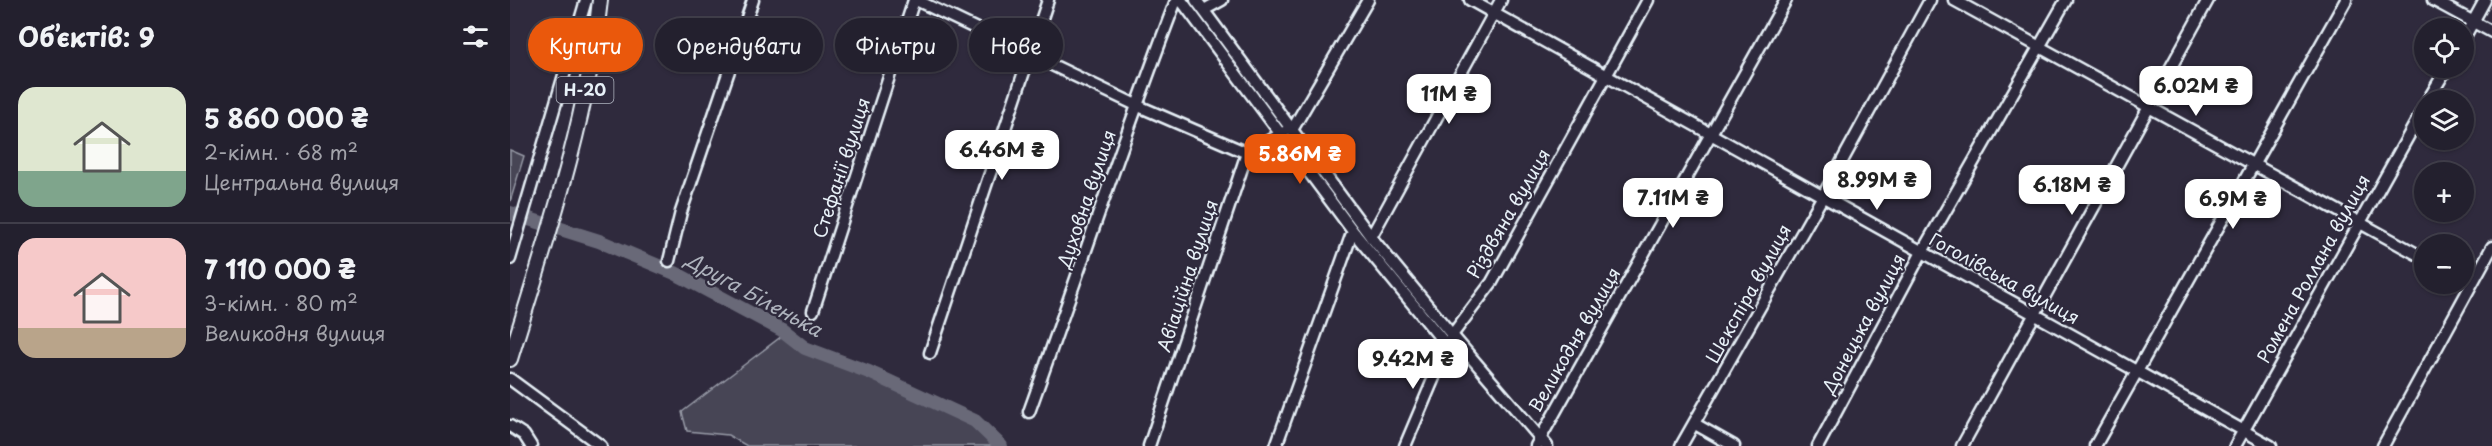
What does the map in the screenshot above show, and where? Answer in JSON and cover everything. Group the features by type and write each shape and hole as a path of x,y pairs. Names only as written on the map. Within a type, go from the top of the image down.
{"main road":[{"name":"Н-20","path":"510,359 563,178 585,89 600,0"}],"street":[{"path":"510,259 586,0"},
{"path":"669,261 681,212 753,0"},
{"path":"915,0 969,26"},
{"name":"Стефанії вулиця","path":"813,311 915,0"},
{"path":"1041,18 1047,0"},
{"path":"1181,0 1356,234 1448,347"},
{"name":"Духовна вулиця","path":"1029,412 1136,105 1175,3 1181,0"},
{"path":"1196,0 1371,237 1538,441 1547,446"},
{"path":"1204,10 1221,0"},
{"path":"1063,70 1247,153 1280,134 1292,130 1368,0"},
{"name":"Гоголівська вулиця","path":"1470,0 2271,446"},
{"path":"1371,237 1502,0"},
{"name":"Різдвяна вулиця","path":"1405,446 1452,336 1492,282 1648,0"},
{"name":"Великодня вулиця","path":"1538,441 1786,0"},
{"name":"Шекспіра вулиця","path":"1681,446 1823,196 1930,0"},
{"path":"1954,0 2414,253"},
{"name":"Донецька вулиця","path":"1818,446 1922,252 2066,0"},
{"path":"1962,446 2208,0"},
{"path":"2095,446 2346,0"},
{"path":"2433,0 2466,18"},
{"path":"2474,20 2485,0"},
{"path":"2474,23 2492,32"},
{"path":"930,353 1023,72"},
{"name":"Ромена Роллана вулиця","path":"2235,446 2414,125"},
{"name":"Авіаційна вулиця","path":"1149,446 1247,153"},
{"path":"1276,446 1351,236 1356,234"},
{"path":"2474,272 2492,247"},
{"path":"2383,446 2461,294"},
{"path":"510,379 601,446"},
{"path":"1695,424 1734,446"},
{"path":"510,426 524,435 531,446"}],"shaded area":[{"path":"510,150 524,156 510,202"},
{"path":"786,333 805,348 869,372 975,421 1001,446 747,446 728,435 687,431 682,412"}],"waterway":[{"name":"Друга Біленька","path":"510,213 599,241 675,273 782,330 805,348 869,372 975,421 1001,446"}]}
